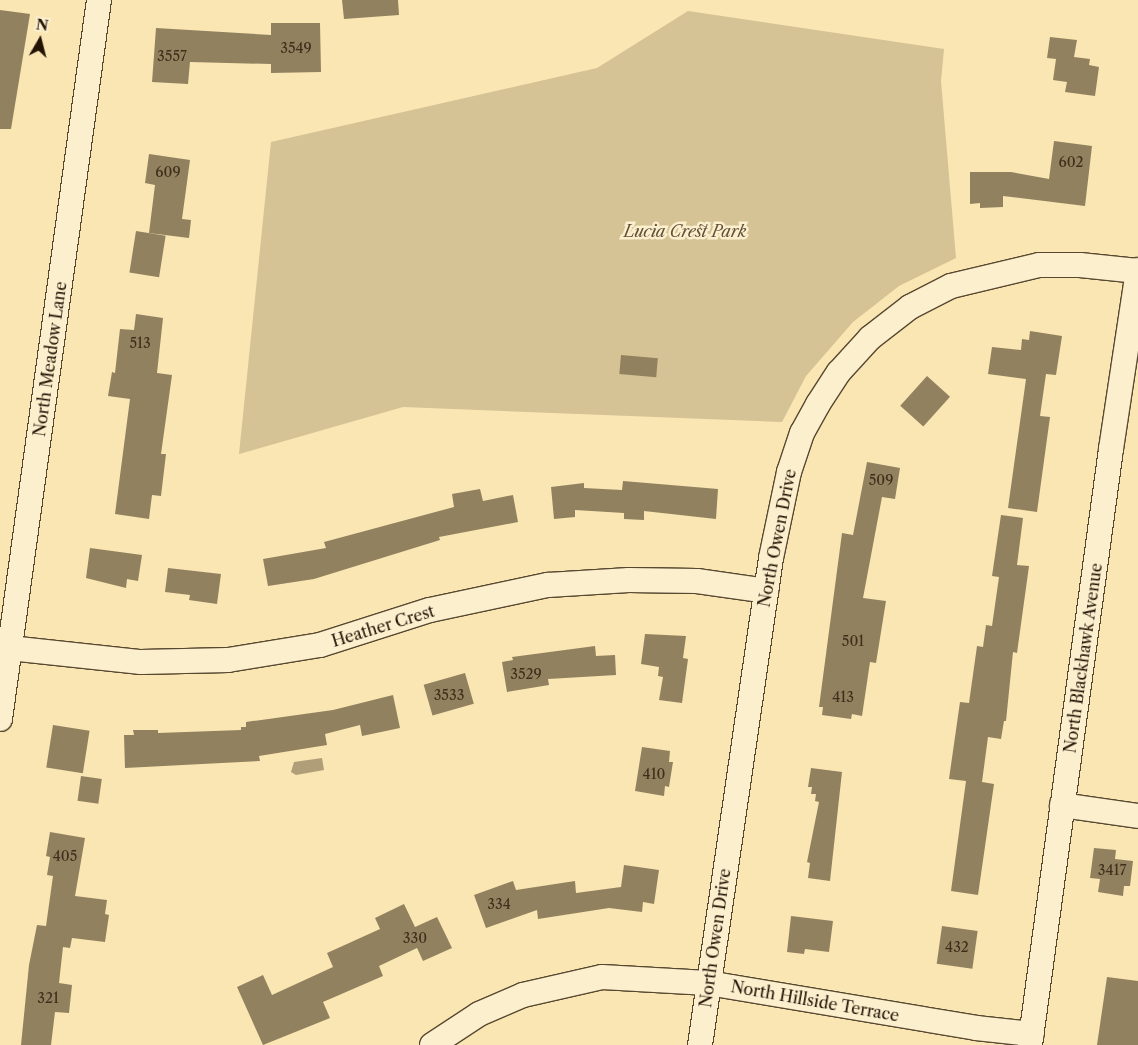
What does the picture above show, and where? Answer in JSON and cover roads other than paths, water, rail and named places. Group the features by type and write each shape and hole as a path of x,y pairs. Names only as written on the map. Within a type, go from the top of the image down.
{"street":[{"name":"North Meadow Lane","path":"0,719 5,648 100,0"},
{"name":"North Owen Drive","path":"700,1045 766,591 789,472 802,433 839,372 870,338 910,307 976,278 1039,265 1080,265 1138,271"},
{"name":"North Blackhawk Avenue","path":"1031,1040 1062,806 1138,271"},
{"name":"Heather Crest","path":"5,648 140,662 228,660 320,645 430,610 548,585 630,580 697,581 766,591"},
{"path":"1062,806 1138,816"},
{"name":"North Hillside Terrace","path":"432,1045 479,1014 554,986 602,977 708,983 966,1026 1031,1040"}],"park label":[{"name":"Lucia Crest Park","path":"685,231"}]}
